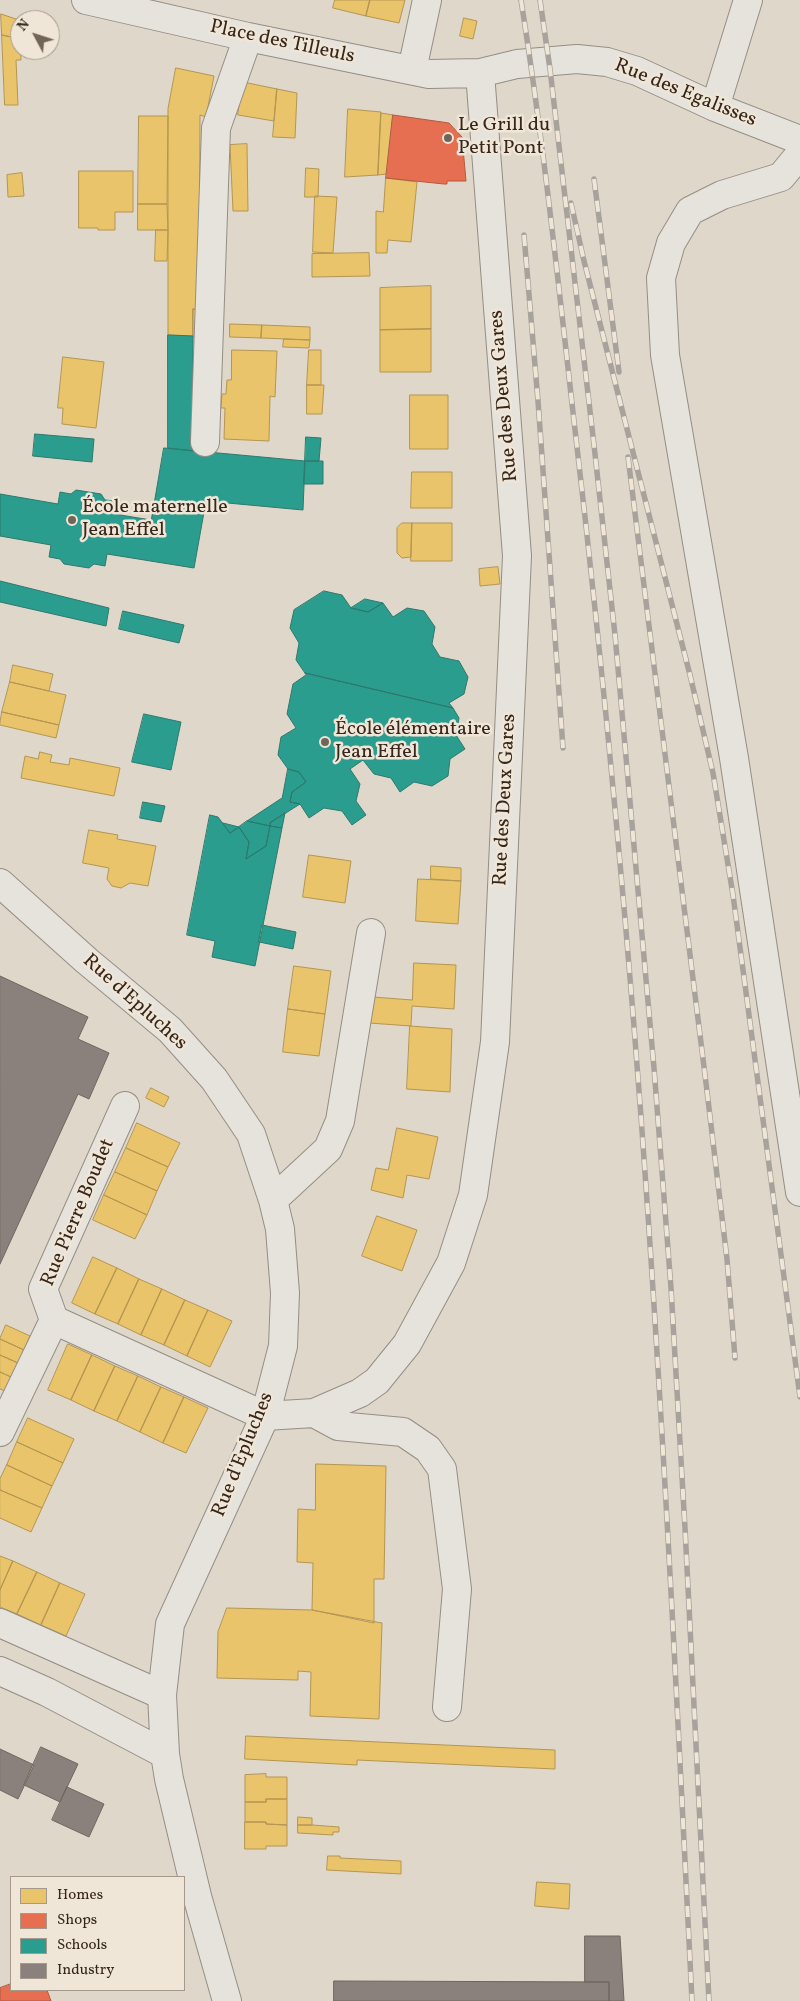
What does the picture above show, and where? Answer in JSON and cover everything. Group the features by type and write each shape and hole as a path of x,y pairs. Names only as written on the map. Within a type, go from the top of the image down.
{"street":[{"name":"Place des Tilleuls","path":"86,0 248,37 429,74 480,74"},
{"path":"412,70 427,0"},
{"path":"715,107 748,0"},
{"path":"205,442 216,128 248,37"},
{"name":"Rue des Egalisses","path":"480,74 517,64 577,60 607,62 637,71 715,107 800,140"},
{"name":"Rue des Deux Gares","path":"265,1416 314,1414 360,1393 378,1381 407,1344 451,1263 473,1195 494,1042 518,556 480,74"},
{"path":"800,154 781,177 722,195 690,212 670,243 661,278 665,355 734,758 800,1192"},
{"name":"Rue d'Epluches","path":"0,882 87,961 170,1030 214,1079 251,1134 274,1200 280,1229 285,1293 283,1346 265,1416 170,1624 162,1695 164,1754 197,1896 227,2001"},
{"path":"274,1200 328,1149 340,1122 371,934"},
{"name":"Rue Pierre Boudet","path":"54,1320 43,1289 125,1106"},
{"path":"0,1432 54,1320 265,1416"},
{"path":"314,1414 338,1426 403,1432 428,1449 442,1468 457,1589 447,1707"},
{"path":"0,1624 162,1695"},
{"path":"0,1671 47,1692 164,1754"}],"building: Homes":[{"path":"335,0 370,0 366,16 333,8"},
{"path":"370,0 405,0 399,23 366,16"},
{"path":"1,14 10,17 10,37 2,35"},
{"path":"464,18 477,21 473,39 460,36"},
{"path":"2,35 10,37 10,60 16,60 18,105 5,105"},
{"path":"176,68 214,76 206,117 200,115 199,310 193,309 193,336 168,335 168,109"},
{"path":"243,82 277,89 274,121 238,115"},
{"path":"277,89 297,93 295,138 273,137"},
{"path":"348,109 381,112 378,175 345,177"},
{"path":"381,113 393,115 387,174 378,175"},
{"path":"139,116 168,116 167,204 138,204"},
{"path":"247,144 248,211 233,211 230,145"},
{"path":"306,168 319,169 318,197 305,197"},
{"path":"79,171 133,171 133,212 115,212 115,230 79,228"},
{"path":"22,173 24,196 8,197 7,175"},
{"path":"386,178 417,182 411,242 388,240 387,253 376,253 376,211 383,212"},
{"path":"315,196 337,197 333,253 313,252"},
{"path":"138,204 167,204 168,230 138,230"},
{"path":"156,230 168,230 167,261 155,261"},
{"path":"369,253 370,276 312,277 312,254"},
{"path":"431,286 431,329 380,330 380,288"},
{"path":"193,309 199,310 199,336 193,336"},
{"path":"230,324 262,325 261,338 230,337"},
{"path":"262,325 310,327 310,340 261,338"},
{"path":"431,329 431,372 380,372 380,330"},
{"path":"284,339 310,340 309,348 283,347"},
{"path":"232,350 277,351 275,397 270,396 269,441 224,439 225,408 221,408 222,394 226,394 227,380 231,380"},
{"path":"309,350 321,350 321,385 307,385"},
{"path":"63,357 104,362 96,428 62,424 63,408 58,408"},
{"path":"307,385 324,385 322,414 307,414"},
{"path":"410,395 448,395 448,449 410,449"},
{"path":"412,472 452,472 452,508 411,508"},
{"path":"402,523 412,523 411,557 402,558 397,553 397,528"},
{"path":"412,523 452,523 452,561 411,561"},
{"path":"498,567 500,584 480,586 479,569"},
{"path":"13,665 53,674 49,691 10,682"},
{"path":"10,682 66,695 59,725 2,712"},
{"path":"2,712 59,725 56,738 0,725"},
{"path":"40,752 52,755 50,762 69,765 70,758 120,768 114,796 21,778 25,756 38,759"},
{"path":"89,830 118,835 117,839 156,846 148,886 130,883 121,888 112,886 107,879 109,868 83,863"},
{"path":"309,855 351,861 345,903 303,897"},
{"path":"431,866 461,868 461,881 431,879"},
{"path":"418,879 461,881 458,924 416,921"},
{"path":"414,963 456,965 454,1009 412,1006 411,1026 369,1023 373,997 412,1000"},
{"path":"294,966 331,971 325,1014 288,1009"},
{"path":"288,1009 325,1014 319,1056 283,1052"},
{"path":"410,1026 452,1029 450,1092 407,1089"},
{"path":"151,1088 169,1097 164,1107 146,1098"},
{"path":"137,1123 180,1143 168,1167 126,1148"},
{"path":"397,1128 438,1137 429,1179 407,1175 403,1198 371,1190 376,1168 388,1170"},
{"path":"126,1148 168,1167 157,1191 115,1172"},
{"path":"115,1172 157,1191 147,1215 104,1195"},
{"path":"104,1195 147,1215 135,1239 93,1220"},
{"path":"377,1216 417,1230 402,1271 362,1256"},
{"path":"93,1257 117,1268 95,1314 72,1303"},
{"path":"117,1268 139,1279 118,1324 95,1314"},
{"path":"139,1279 162,1289 141,1335 118,1324"},
{"path":"162,1289 185,1300 164,1345 141,1335"},
{"path":"185,1300 208,1310 187,1356 164,1345"},
{"path":"208,1310 232,1321 210,1367 187,1356"},
{"path":"6,1325 30,1336 24,1350 0,1339"},
{"path":"0,1339 24,1350 18,1363 0,1355"},
{"path":"68,1344 92,1355 71,1400 48,1390"},
{"path":"0,1355 18,1363 11,1377 0,1372"},
{"path":"92,1355 115,1366 94,1411 71,1400"},
{"path":"115,1366 138,1376 117,1421 94,1411"},
{"path":"0,1372 11,1377 5,1391 0,1389"},
{"path":"138,1376 161,1387 140,1432 117,1421"},
{"path":"161,1387 184,1397 163,1443 140,1432"},
{"path":"184,1397 208,1408 186,1453 163,1443"},
{"path":"28,1418 74,1439 63,1463 17,1442"},
{"path":"17,1442 63,1463 52,1486 7,1465"},
{"path":"316,1464 386,1466 384,1579 374,1579 374,1623 312,1610 313,1563 297,1562 298,1509 315,1510"},
{"path":"7,1465 52,1486 42,1508 0,1490 0,1479"},
{"path":"0,1490 42,1508 31,1532 0,1518"},
{"path":"0,1556 13,1561 0,1590"},
{"path":"13,1561 37,1572 17,1614 0,1607 0,1590"},
{"path":"37,1572 60,1583 41,1625 17,1614"},
{"path":"60,1583 85,1594 66,1636 41,1625"},
{"path":"227,1608 312,1610 382,1623 379,1719 310,1716 311,1672 298,1671 298,1680 217,1678 218,1632"},
{"path":"246,1736 555,1750 555,1769 357,1760 357,1765 245,1759"},
{"path":"266,1774 266,1777 287,1777 287,1799 245,1802 245,1775"},
{"path":"266,1799 287,1799 287,1825 245,1822 245,1802 266,1802"},
{"path":"298,1817 312,1818 312,1825 298,1825"},
{"path":"245,1822 287,1825 287,1846 245,1849"},
{"path":"298,1825 339,1827 339,1832 333,1832 333,1835 298,1833"},
{"path":"328,1856 401,1861 401,1874 327,1870"},
{"path":"537,1882 570,1884 569,1909 535,1906"}],"building: Shops":[{"path":"393,115 449,123 462,137 466,181 447,181 447,184 444,184 386,178"},
{"path":"10,1984 10,1991 47,1991 51,2001 0,2001 0,1988"}],"building: Schools":[{"path":"168,335 193,336 193,451 168,448"},
{"path":"35,434 94,439 92,462 33,456"},
{"path":"306,437 321,438 319,461 305,461"},
{"path":"164,448 305,461 303,510 206,501 194,568 107,554 105,566 94,564 89,568 64,564 60,559 49,557 51,545 0,536 0,494 58,504 60,492 71,494 76,490 101,494 105,500 116,501 114,514 151,520"},
{"path":"305,461 323,461 323,484 304,484"},
{"path":"0,581 109,608 106,626 0,602"},
{"path":"324,591 342,595 351,608 368,612 383,603 393,617 407,608 424,611 435,627 432,644 440,657 459,661 468,677 464,694 449,703 453,708 305,673 296,660 299,643 290,628 294,610"},
{"path":"365,599 383,603 368,612 351,608"},
{"path":"123,611 184,625 179,643 119,629"},
{"path":"305,673 453,708 459,718 456,735 465,749 450,759 448,776 432,786 414,782 400,792 391,778 374,774 363,760 350,769 360,784 356,801 366,815 352,825 342,811 324,808 309,818 300,804 290,802 292,792 306,782 299,772 288,769 278,755 281,737 296,728 287,714 293,684 306,675"},
{"path":"144,714 181,722 171,770 132,762"},
{"path":"288,769 299,772 306,782 292,792 290,802 300,804 270,823 270,826 247,821 282,798"},
{"path":"143,802 165,806 161,822 140,818"},
{"path":"285,813 282,828 270,826 270,823"},
{"path":"210,815 218,817 230,833 239,827 249,842 246,859 266,846 270,826 282,828 255,966 212,957 215,941 187,935"},
{"path":"247,821 270,826 266,846 246,859 249,842 239,827"},
{"path":"223,823 239,827 230,833"},
{"path":"262,925 296,932 293,949 259,942"}],"building: Industry":[{"path":"0,976 88,1017 78,1039 109,1053 89,1099 78,1094 0,1264"},
{"path":"41,1747 78,1764 60,1802 24,1785"},
{"path":"0,1749 34,1765 18,1799 0,1790"},
{"path":"67,1787 104,1804 89,1837 52,1820"},
{"path":"585,1936 620,1936 624,2001 609,2001 609,1982 585,1982"},
{"path":"334,1981 609,1982 609,2001 334,2001"}],"railway":[{"path":"521,0 550,210 585,520 625,917 641,1116 661,1412 692,2001"},
{"path":"540,0 550,69 615,635 654,1068 671,1288 709,2001"},
{"path":"594,179 619,372"},
{"path":"571,203 713,773 733,895 800,1397"},
{"path":"524,235 563,748"},
{"path":"628,457 727,1259 735,1358"}],"place":[{"name":"Le Grill du Petit Pont","path":"448,138"},
{"name":"École maternelle Jean Effel","path":"72,520"},
{"name":"École élémentaire Jean Effel","path":"325,742"}]}
